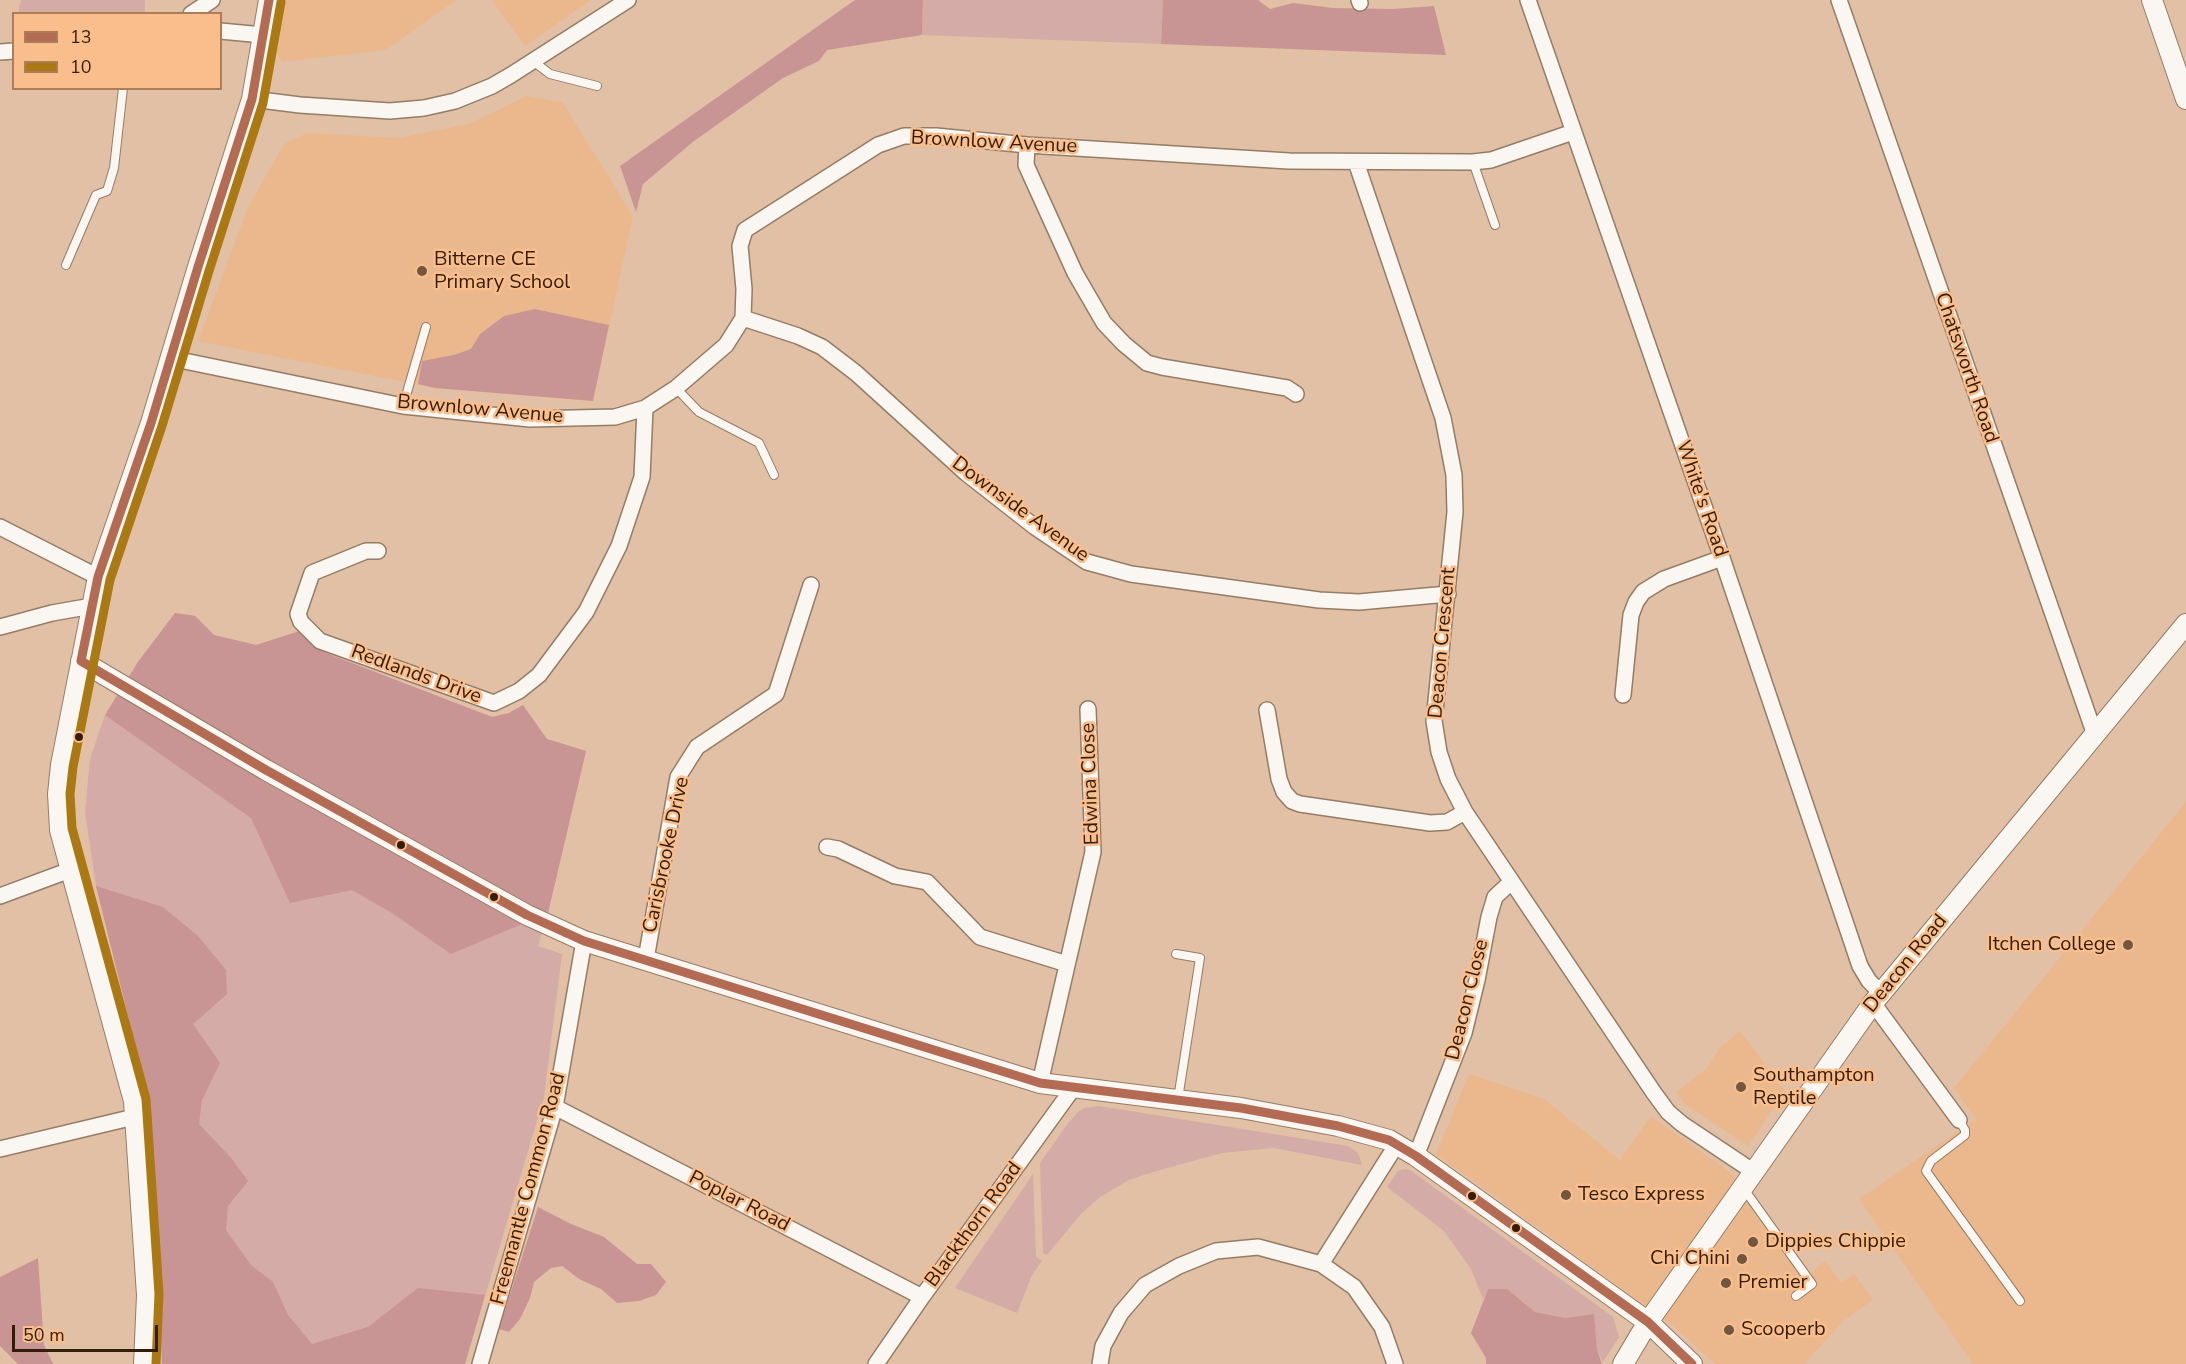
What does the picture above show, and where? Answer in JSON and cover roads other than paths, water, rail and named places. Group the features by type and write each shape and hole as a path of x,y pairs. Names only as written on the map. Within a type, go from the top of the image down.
{"street":[{"path":"194,12 212,0"},
{"path":"144,1364 147,1295 134,1101 60,830 58,795 65,735 74,707 98,577 151,423 252,99 269,0"},
{"path":"252,99 300,105 390,111 424,108 455,101 492,86 628,0"},
{"name":"White's Road","path":"1528,0 1722,558 1860,966 1877,998 1918,1062 1959,1120"},
{"name":"Chatsworth Road","path":"1839,0 2095,735"},
{"path":"2152,0 2186,99"},
{"path":"222,31 263,35"},
{"name":"Brownlow Avenue","path":"170,358 403,406 530,419 615,417 645,408 676,388 726,345 743,318 744,289 740,246 745,230 878,146 904,136 936,136 1027,145 1289,160 1473,162 1491,160 1573,132"},
{"path":"1027,145 1026,165 1075,273 1104,323 1124,344 1147,363 1287,388 1296,394"},
{"name":"Deacon Crescent","path":"1356,162 1431,382 1448,441 1454,475 1455,506 1448,594 1434,721 1448,779 1465,812 1511,882 1668,1112 1748,1180"},
{"name":"Downside Avenue","path":"743,318 798,336 822,347 856,373 966,473 1035,527 1087,562 1131,574 1328,600 1359,602 1448,594"},
{"name":"Redlands Drive","path":"378,551 366,551 312,573 298,614 301,622 320,641 494,703 519,691 540,675 586,612 619,546 642,477 645,408"},
{"path":"0,527 98,577"},
{"path":"1623,695 1631,615 1643,592 1664,579 1722,558"},
{"name":"Carisbrooke Drive","path":"646,959 678,777 697,747 776,694 811,585"},
{"path":"0,627 52,613 92,606"},
{"name":"Deacon Road","path":"1623,1364 1648,1322 1877,998 2186,624"},
{"path":"81,661 266,770 495,898 584,941 1040,1083 1241,1108 1338,1126 1397,1144 1648,1322 1692,1364"},
{"name":"Edwina Close","path":"1040,1083 1093,852 1089,709"},
{"path":"1267,710 1279,779 1284,792 1292,801 1430,823 1447,822 1465,812"},
{"path":"827,847 838,849 895,876 927,882 980,937 1067,964"},
{"path":"0,896 70,870"},
{"name":"Deacon Close","path":"1416,1156 1464,1033 1489,916 1496,897 1511,882"},
{"name":"Freemantle Common Road","path":"480,1364 555,1107 584,941"},
{"name":"Blackthorn Road","path":"876,1364 1074,1087"},
{"name":"Poplar Road","path":"555,1107 922,1297"},
{"path":"0,1149 134,1117"},
{"path":"1321,1264 1397,1144"},
{"path":"1100,1364 1103,1346 1120,1313 1145,1285 1179,1266 1216,1251 1258,1247 1321,1264 1354,1287 1382,1327 1395,1364"}],"lane":[{"path":"533,62 550,74 597,86"},
{"path":"66,266 96,195 107,191 114,168 123,90"},
{"path":"1473,162 1495,225"},
{"path":"403,406 426,327"},
{"path":"676,388 699,412 759,443 774,474"},
{"path":"1176,954 1200,958 1178,1099"},
{"path":"1959,1120 1965,1130 1965,1135 1931,1161 1926,1171 2020,1301"},
{"path":"1748,1180 1812,1284 1796,1296"}],"place":[{"name":"Bitterne CE Primary School","path":"422,271"},
{"name":"Itchen College","path":"2128,945"},
{"name":"Southampton Reptile","path":"1741,1087"},
{"name":"Tesco Express","path":"1566,1195"},
{"name":"Dippies Chippie","path":"1753,1242"},
{"name":"Chi Chini","path":"1742,1259"},
{"name":"Premier","path":"1726,1283"},
{"name":"Scooperb","path":"1729,1330"}]}
